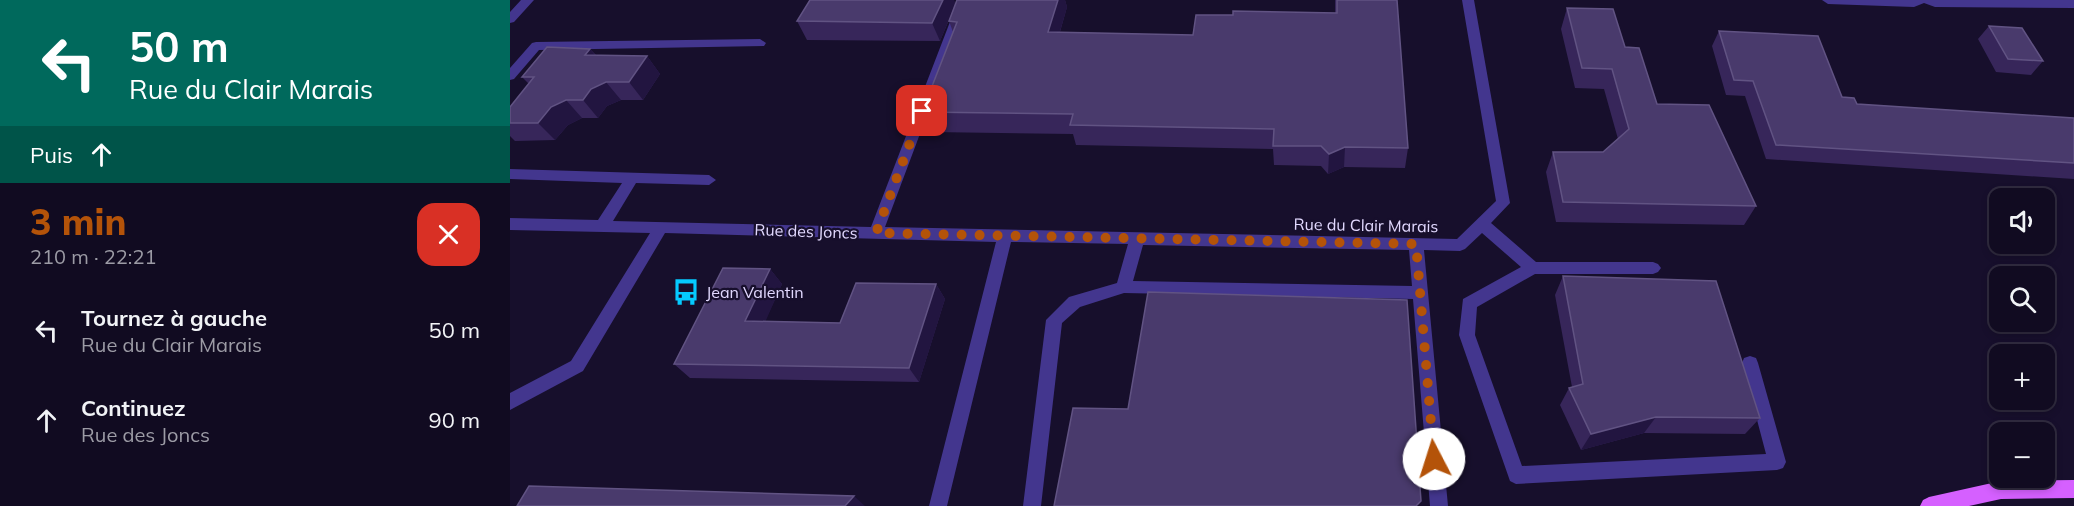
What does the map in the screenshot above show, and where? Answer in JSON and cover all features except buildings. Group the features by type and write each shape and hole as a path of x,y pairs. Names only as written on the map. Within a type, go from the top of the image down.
{"main road":[{"path":"1929,506 2001,489 2074,489"}],"street":[{"path":"510,19 528,0"},
{"name":"Rue du Clair Marais","path":"1005,236 1460,245 1503,203 1468,0"},
{"path":"1828,0 1914,3 1920,0"},
{"path":"1931,1 2074,4"},
{"path":"876,233 961,8"},
{"path":"510,76 536,46 760,44"},
{"path":"510,174 709,180"},
{"path":"603,225 632,178"},
{"name":"Rue des Joncs","path":"510,224 1005,236"},
{"path":"1482,224 1533,268"},
{"path":"510,402 577,366 661,227"},
{"path":"938,506 1005,236"},
{"path":"1124,287 1137,238"},
{"path":"1416,244 1439,506"},
{"path":"1653,268 1533,268 1499,285 1469,304 1467,335 1516,475 1777,462 1750,363"},
{"path":"1032,506 1054,320 1076,302 1124,287 1419,293"}],"place":[{"name":"Jean Valentin","path":"686,292"}],"route":[{"path":"922,111 876,233 1416,244 1434,459"}]}
